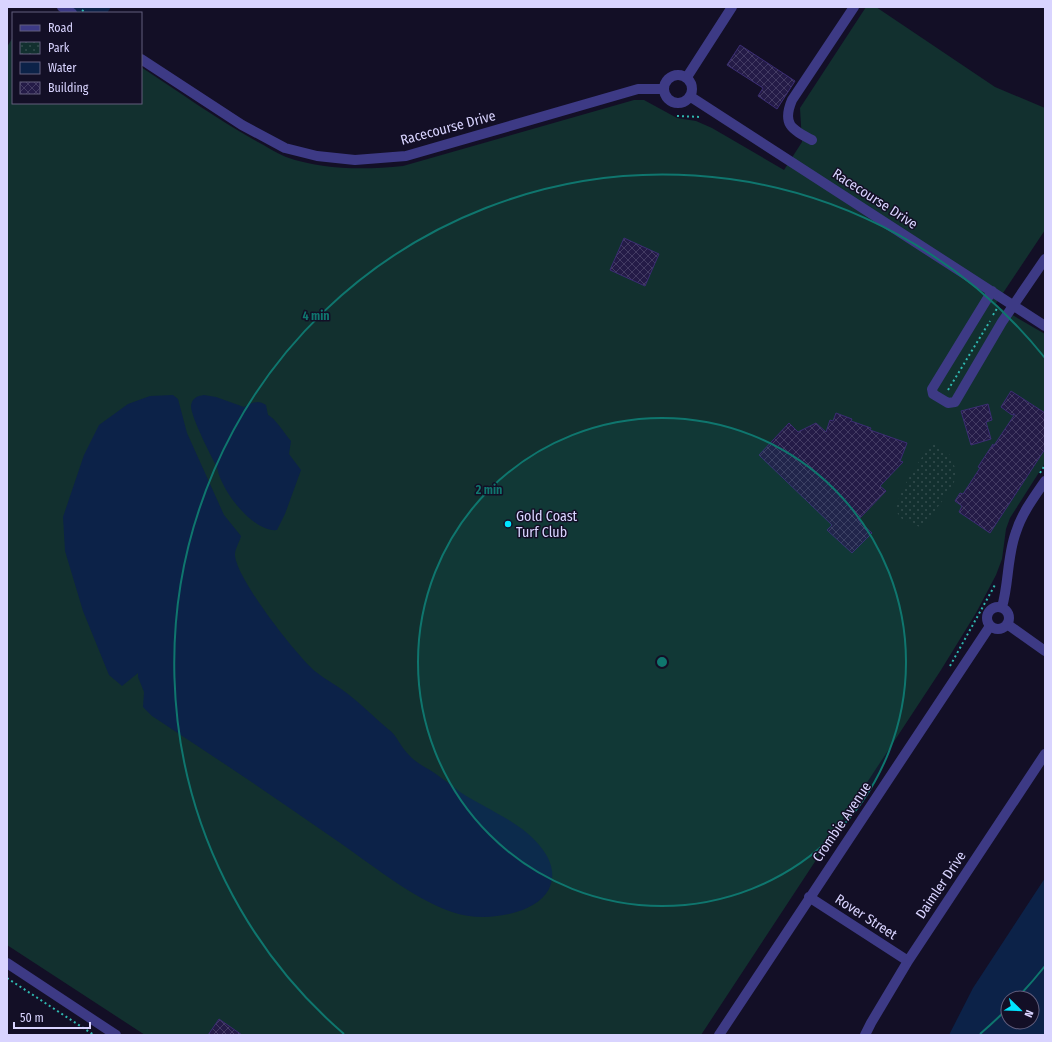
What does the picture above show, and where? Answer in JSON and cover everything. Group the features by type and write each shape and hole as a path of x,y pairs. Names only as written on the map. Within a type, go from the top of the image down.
{"street":[{"path":"687,77 732,7"},
{"path":"812,140 796,132 790,126 787,112 792,100 854,7"},
{"name":"Racecourse Drive","path":"142,59 242,125 285,148 317,156 355,160 406,156 638,89 664,89"},
{"path":"681,75 687,77 692,85 690,97 682,103 674,103 667,98 664,89 665,84 672,76 681,75"},
{"name":"Racecourse Drive","path":"690,97 1045,326"},
{"path":"992,291 932,389 933,394 948,403 955,402 1002,322 1015,306 1045,259"},
{"path":"1002,607 1007,589 1015,532 1024,513 1045,481"},
{"path":"995,607 1002,607 1008,613 1007,624 1001,629 990,626 987,620 987,614 995,607"},
{"path":"1007,624 1045,651"},
{"name":"Crombie Avenue","path":"719,1035 990,626"},
{"name":"Daimler Drive","path":"865,1035 870,1023 908,961 1045,754"},
{"name":"Rover Street","path":"809,897 908,961"},
{"path":"7,963 116,1035"}],"path":[{"path":"948,390 999,306"},
{"path":"7,978 94,1035"}],"green space":[{"name":"Gold Coast Turf Club","path":"866,7 876,7 995,87 1045,108 1045,230 995,305 1045,334 1045,463 1010,518 1006,529 1002,559 996,575 976,613 941,670 701,1035 242,1035 219,1019 208,1035 145,1035 7,945 7,47 12,39 12,104 142,104 142,68 212,115 278,154 300,161 329,167 373,168 403,166 634,100 644,100 677,118 696,121 712,128 784,170 802,142 800,108"},
{"path":"933,442 950,455 957,473 952,488 922,528 902,519 895,510 906,482"}],"water":[{"path":"69,7 111,7 108,12 66,12"},
{"path":"173,395 178,399 187,433 224,515 241,536 235,552 237,565 255,597 268,616 307,664 320,675 348,694 391,732 414,760 470,799 515,824 535,840 543,850 551,867 551,884 543,898 527,908 509,914 490,917 461,915 437,906 391,879 288,807 152,716 143,707 144,692 138,677 138,673 122,686 109,675 83,611 65,551 63,517 84,455 99,425 128,404 150,396"},
{"path":"204,395 216,397 244,407 255,402 263,403 266,405 268,415 277,423 291,441 289,454 301,470 285,514 277,530 268,529 258,525 248,517 239,508 224,487 217,467 194,419 192,411 191,406 194,399"},
{"path":"1045,878 1045,1035 949,1035 973,988"}],"building":[{"path":"740,45 795,81 777,109 758,96 763,88 727,65"},
{"path":"624,238 659,254 645,286 610,270"},
{"path":"1011,391 1045,413 1045,449 990,533 959,512 962,506 955,501 960,493 963,494 980,468 978,467 1015,414 1012,415 1001,407"},
{"path":"988,404 992,420 986,422 991,439 971,445 961,411"},
{"path":"836,413 852,419 851,421 871,428 870,430 907,443 900,461 903,462 880,486 886,491 858,520 872,533 852,553 827,530 832,525 759,455 789,423 798,432 816,423 826,432 830,420 833,421"},
{"path":"219,1019 242,1035 208,1035"}],"place":[{"name":"Gold Coast Turf Club","path":"508,524"}]}
